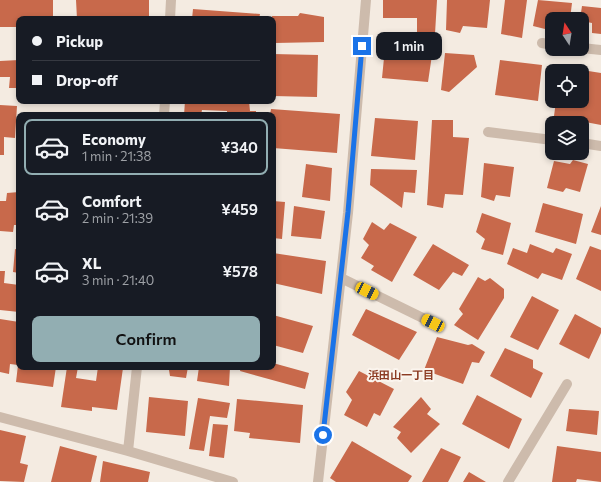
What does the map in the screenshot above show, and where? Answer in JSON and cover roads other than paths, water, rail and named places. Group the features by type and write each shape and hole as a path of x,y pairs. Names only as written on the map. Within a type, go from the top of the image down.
{"street":[{"path":"170,16 171,0"},
{"path":"318,482 341,278 366,0"},
{"path":"589,49 601,50"},
{"path":"488,132 545,139"},
{"path":"589,145 601,146"},
{"path":"341,278 433,323"},
{"path":"128,451 137,370"},
{"path":"508,482 567,384"},
{"path":"0,417 128,451 233,482"}],"district":[{"name":"浜田山一丁目","path":"401,375"}]}
